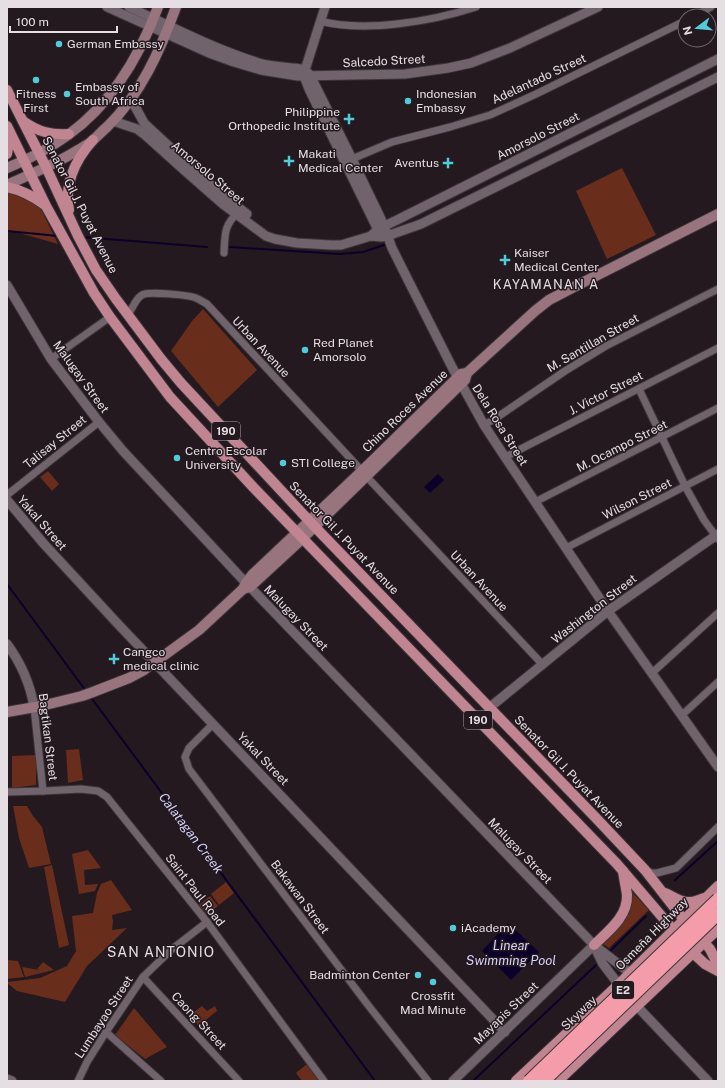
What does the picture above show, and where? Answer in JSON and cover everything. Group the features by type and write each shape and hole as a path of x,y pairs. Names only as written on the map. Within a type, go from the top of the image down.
{"highway":[{"name":"Skyway","path":"529,1081 712,898"},
{"name":"Skyway","path":"544,1081 718,914"}],"main road":[{"path":"7,168 69,134 98,108 125,73 152,22 158,7"},
{"path":"70,220 68,190 76,162 93,140 123,111 142,84 158,53 176,7"},
{"name":"Senator Gil J. Puyat Avenue","path":"7,90 24,121 70,220 96,270 128,315 181,383 312,524 645,870 684,920 710,949 718,965"},
{"path":"24,121 41,131 60,135 69,134"},
{"path":"7,154 9,142 8,127"},
{"name":"190","path":"8,127 46,206 81,272 110,317 170,397 254,488 623,870 693,953 706,964 718,971"},
{"path":"7,186 73,153 93,140"},
{"path":"7,186 24,192 46,206"},
{"name":"Chino Roces Avenue","path":"7,712 82,696 144,670 199,630 247,586 252,575 300,535 364,474 459,381 461,374 467,374 528,317 549,300 718,214"},
{"path":"594,945 617,922 625,907 627,896 623,870"},
{"name":"Osmeña Highway","path":"516,1081 618,985 673,930 712,898 718,886"},
{"path":"662,891 680,901 687,903 712,898"},
{"path":"558,1081 718,929"}],"street":[{"path":"107,7 152,22"},
{"path":"129,7 152,22"},
{"path":"307,74 325,7"},
{"path":"320,21 349,26 398,24 432,19 476,7"},
{"name":"Salcedo Street","path":"152,22 168,30 238,56 307,74 405,74 463,65 510,48 598,7"},
{"name":"Adelantado Street","path":"352,159 392,142 450,128 490,115 677,25"},
{"name":"Amorsolo Street","path":"113,121 136,129 146,135 224,205 239,212 288,242 341,245 383,232 718,59"},
{"name":"Dela Rosa Street","path":"307,74 352,159 383,232"},
{"name":"Dela Rosa Street","path":"307,74 309,89 459,381 484,424 608,611 682,716 717,761"},
{"name":"Amorsolo Street","path":"383,232 403,231 428,220 718,77"},
{"name":"Amorsolo Street","path":"131,99 144,123 239,212"},
{"path":"224,205 228,213 224,235 224,253"},
{"path":"227,225 239,212"},
{"name":"Malugay Street","path":"7,285 51,358 99,422 123,451 247,586 594,945 630,973 650,994"},
{"name":"M. Santillan Street","path":"484,424 496,418 565,371 606,346 718,288"},
{"name":"Urban Avenue","path":"128,315 138,299 145,294 156,293 195,298 206,304 543,665"},
{"path":"51,358 110,317"},
{"name":"J. Victor Street","path":"505,457 718,348"},
{"path":"639,389 685,486 704,520 717,536"},
{"name":"M. Ocampo Street","path":"535,502 718,408"},
{"name":"Talisay Street","path":"7,495 99,422"},
{"name":"Wilson Street","path":"566,548 718,469"},
{"name":"Yakal Street","path":"7,500 49,550 505,1032"},
{"name":"Washington Street","path":"490,708 608,611 717,536"},
{"path":"652,673 718,613"},
{"name":"Bagtikan Street","path":"7,644 21,664 30,690 34,707 42,791"},
{"path":"682,716 718,682"},
{"name":"Bakawan Street","path":"213,724 189,748 185,757 189,768 368,1005 428,1081"},
{"name":"Saint Paul Road","path":"7,792 81,789 98,791 107,796 207,922 324,1081"},
{"path":"645,870 652,873 657,873 676,868 718,827"},
{"name":"Lumbayao Street","path":"78,1081 87,1062 143,977 171,950 207,922"},
{"name":"Malugay Street","path":"594,945 603,964 618,985 636,1006 708,1081"},
{"name":"Mayapis Street","path":"453,1081 594,945"},
{"name":"Caong Street","path":"143,977 239,1081"},
{"path":"106,1032 162,1081"},
{"path":"7,1079 12,1081"}],"shaded area":[{"path":"622,168 656,235 607,259 576,191"},
{"path":"7,188 34,195 58,244 16,232 7,231"},
{"path":"203,309 257,370 218,407 171,351 192,321"},
{"path":"48,471 59,484 52,491 40,477"},
{"path":"79,749 83,780 68,783 66,750"},
{"path":"36,755 36,785 12,788 12,756"},
{"path":"13,806 27,806 42,827 51,864 29,868 19,838"},
{"path":"88,850 101,868 84,870 85,885 98,884 95,891 79,894 72,854"},
{"path":"52,865 69,945 59,948 44,867"},
{"path":"111,880 132,910 112,915 112,930 127,928 87,966 65,1002 17,991 7,983 40,978 67,966 76,951 72,916 93,913 97,893 101,884"},
{"path":"226,882 234,893 219,905 211,894"},
{"path":"630,890 649,910 609,948 601,943"},
{"path":"210,896 218,906 207,915 199,905"},
{"path":"7,960 18,961 24,977 7,979"},
{"path":"43,962 54,970 25,977 22,967 40,970 37,969"},
{"path":"202,1006 207,1011 215,1006 217,1011 198,1026 191,1014"},
{"path":"134,1008 167,1047 145,1059 115,1035"},
{"path":"308,1063 320,1078 315,1081 302,1081 296,1073"}],"water":[{"path":"438,474 444,480 430,493 424,487"},
{"name":"Linear Swimming Pool","path":"508,923 539,952 511,980 482,951"}],"waterway":[{"path":"7,231 58,236"},
{"path":"82,237 207,247"},
{"path":"230,247 339,254 363,252 387,244"},
{"name":"Calatagan Creek","path":"7,584 86,691"},
{"name":"Calatagan Creek","path":"90,696 375,1081"},
{"path":"675,880 718,841"},
{"path":"610,951 646,916"},
{"path":"473,1081 596,965"}],"place":[{"name":"German Embassy","path":"59,44"},
{"name":"Fitness First","path":"36,80"},
{"name":"Embassy of South Africa","path":"67,94"},
{"name":"Indonesian Embassy","path":"408,101"},
{"name":"Philippine Orthopedic Institute","path":"349,119"},
{"name":"Makati Medical Center","path":"289,161"},
{"name":"Aventus","path":"448,163"},
{"name":"Kaiser Medical Center","path":"505,260"},
{"name":"Red Planet Amorsolo","path":"305,350"},
{"name":"Centro Escolar University","path":"177,458"},
{"name":"STI College","path":"283,463"},
{"name":"Cangco medical clinic","path":"114,659"},
{"name":"iAcademy","path":"453,928"},
{"name":"Badminton Center","path":"418,975"},
{"name":"Crossfit Mad Minute","path":"433,982"}],"district":[{"name":"KAYAMANAN A","path":"546,284"},
{"name":"SAN ANTONIO","path":"161,952"}]}
